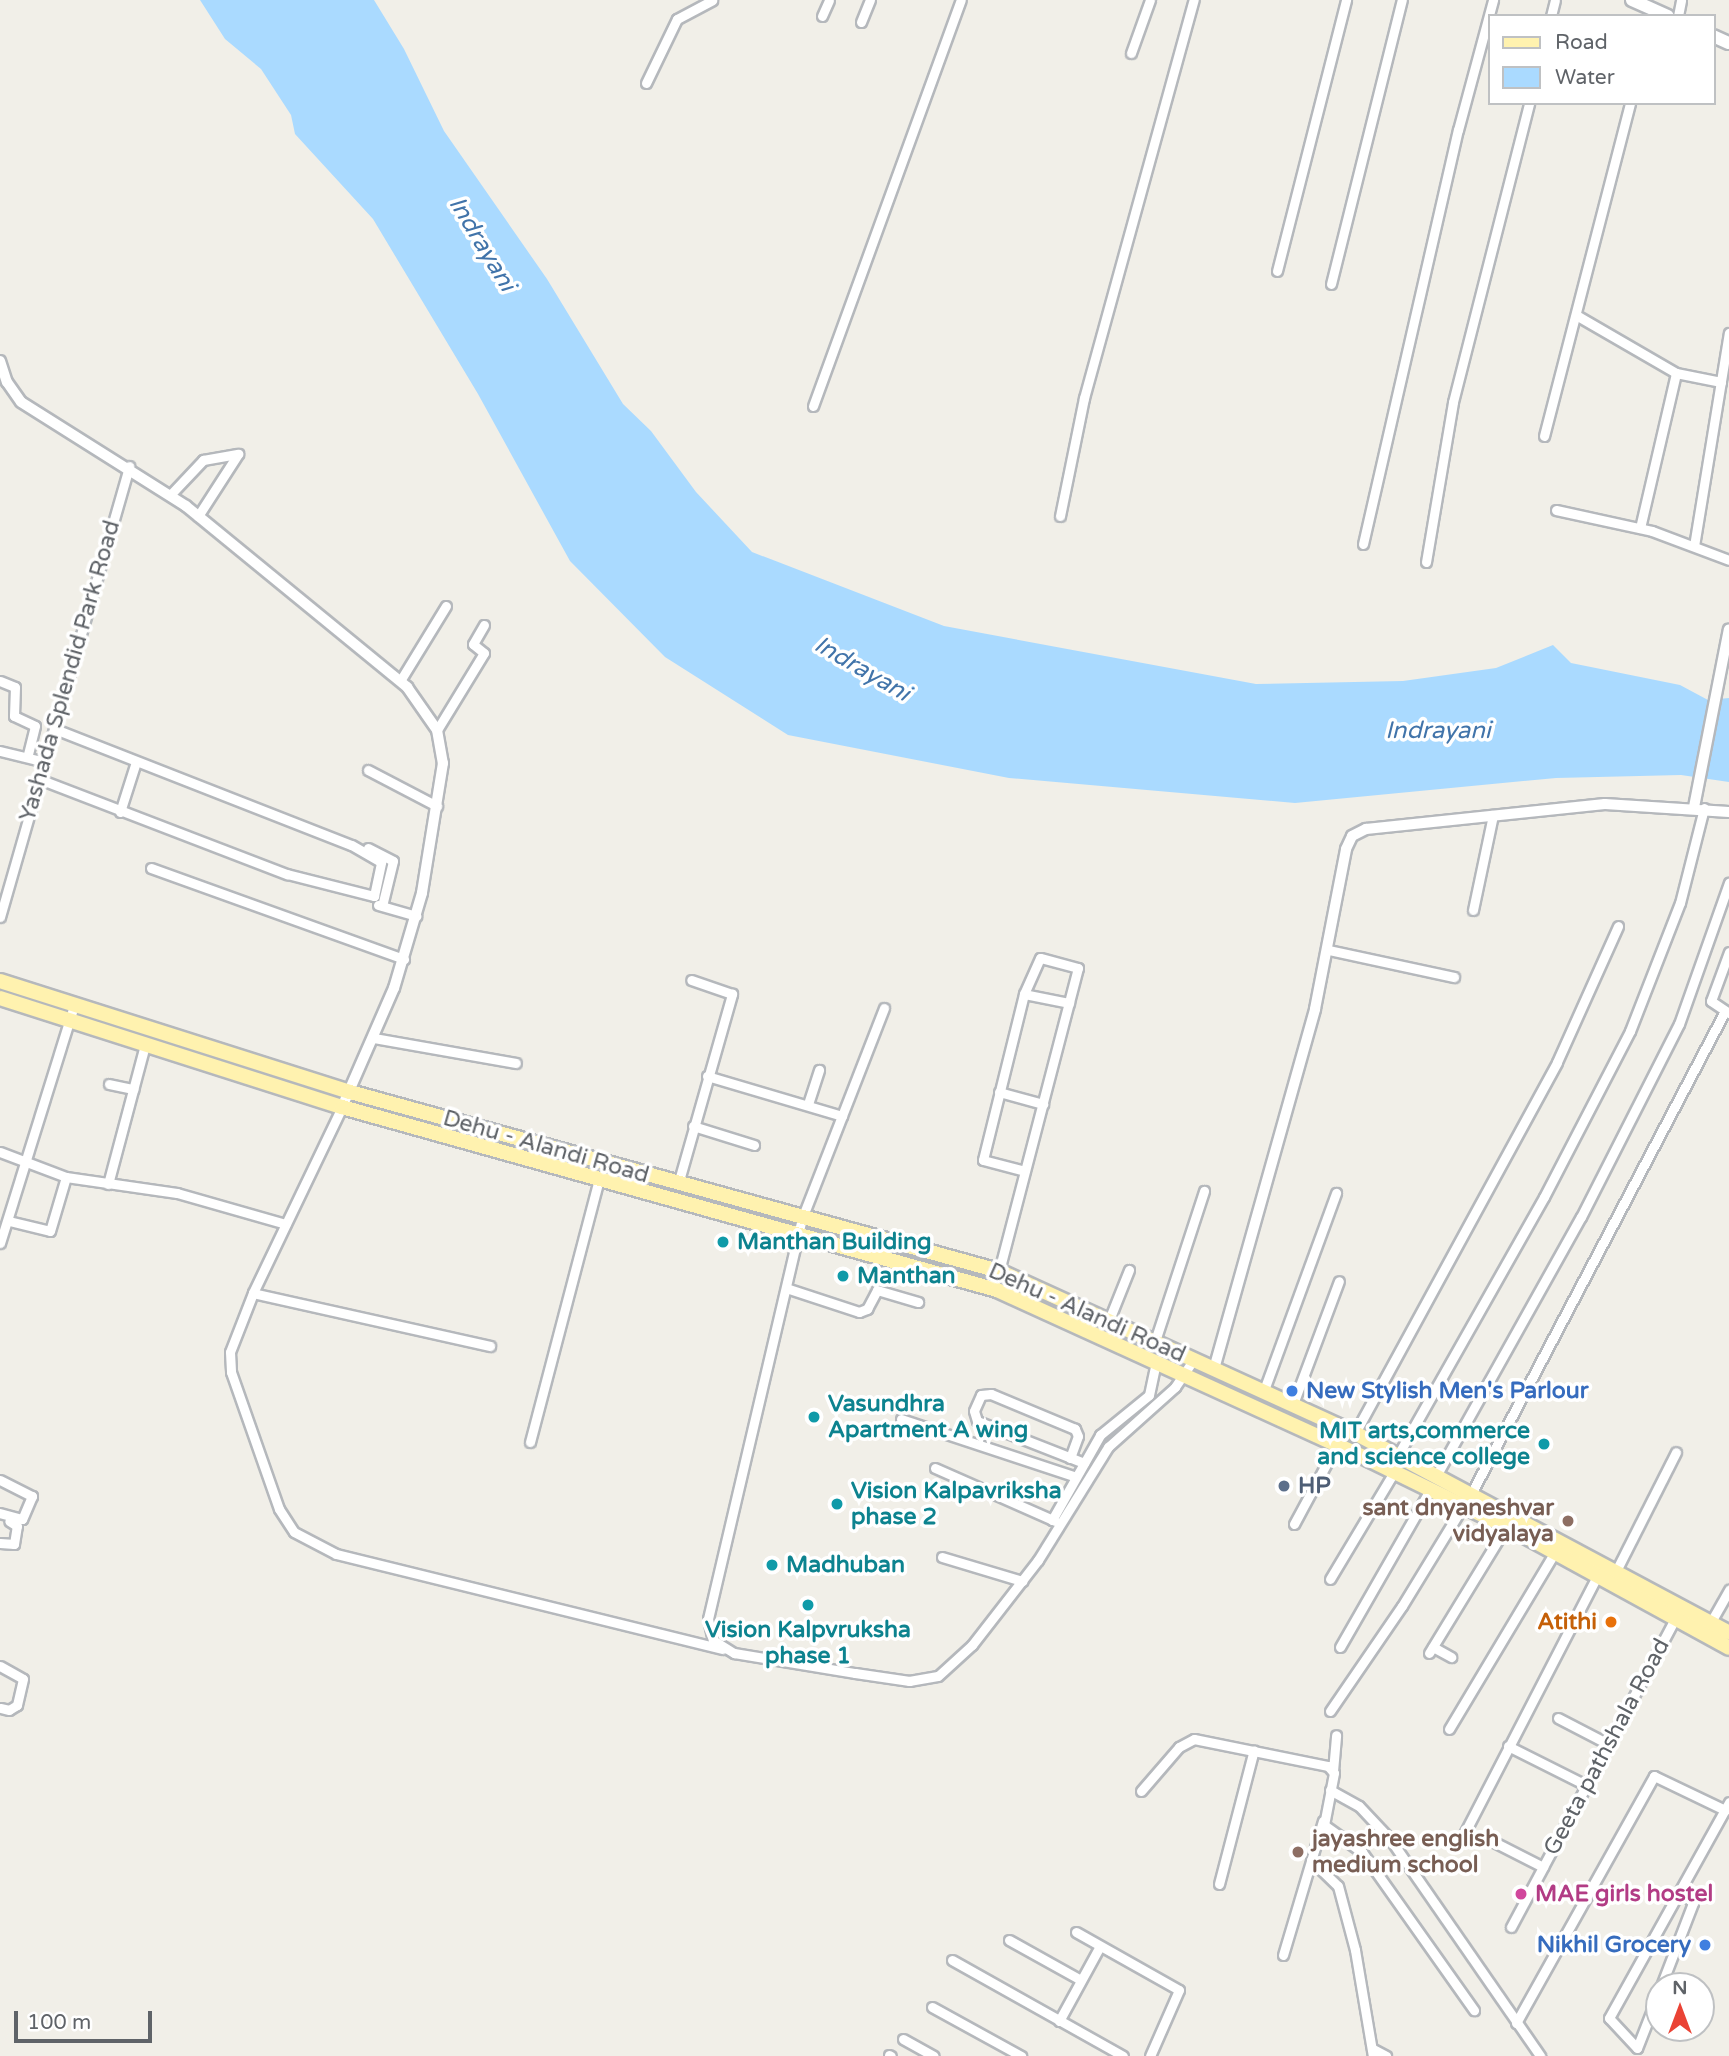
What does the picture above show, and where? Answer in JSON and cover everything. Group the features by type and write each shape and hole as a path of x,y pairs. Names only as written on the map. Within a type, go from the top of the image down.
{"main road":[{"path":"1637,1 1653,13"},
{"name":"Dehu - Alandi Road","path":"0,981 350,1092 999,1271 1355,1433 1398,1455 1433,1483"},
{"name":"Dehu - Alandi Road","path":"0,998 342,1107 997,1290 1394,1472 1433,1483 1558,1547 1597,1576 1678,1612"},
{"name":"Dehu - Alandi Road","path":"1467,1500 1506,1527 1616,1571 1707,1629 1729,1648"},
{"name":"Dehu - Alandi Road","path":"1707,1629 1729,1633"}],"street":[{"path":"646,83 677,19 712,0"},
{"path":"822,16 829,0"},
{"path":"861,22 870,0"},
{"path":"813,406 961,0"},
{"path":"1131,53 1150,0"},
{"path":"1060,516 1084,398 1194,0"},
{"path":"1277,271 1346,0"},
{"path":"1331,284 1402,0"},
{"path":"1363,544 1439,209 1488,19"},
{"path":"1426,562 1453,402 1528,105"},
{"path":"1545,436 1629,105"},
{"path":"1576,315 1622,338 1676,373 1721,382"},
{"path":"1694,546 1729,333"},
{"path":"0,361 7,382 21,402 171,494 400,681 437,730 443,763 438,806 416,916 404,959 350,1092 234,1337 232,1372 279,1509 294,1532 337,1554 723,1648 868,1675 928,1680 972,1645 1062,1524 1115,1438 1185,1375 1193,1360"},
{"path":"1640,528 1676,373"},
{"path":"171,494 191,469 218,455 239,454 233,467 198,516"},
{"path":"218,455 233,467"},
{"name":"Yashada Splendid Park Road","path":"0,917 129,466"},
{"path":"1556,510 1640,528 1729,560"},
{"path":"400,681 446,606"},
{"path":"437,730 484,653 473,644 484,625"},
{"path":"1398,1455 1544,1197 1630,1031 1680,903 1699,808 1697,794 1729,629"},
{"path":"0,681 15,687 14,716 35,726 27,757"},
{"path":"55,729 393,861 379,905 416,916"},
{"path":"0,751 45,762"},
{"path":"120,812 136,762"},
{"path":"368,770 438,806"},
{"path":"39,779 287,874 371,898 382,862 351,845"},
{"path":"1214,1369 1329,950 1346,849 1352,836 1366,829 1605,804 1729,812"},
{"path":"1473,910 1493,815"},
{"path":"151,868 404,959"},
{"path":"1340,1647 1581,1217 1679,1024 1729,883"},
{"path":"1355,1433 1556,1062 1618,926"},
{"path":"1329,950 1454,977"},
{"path":"1330,1711 1402,1606 1467,1500 1727,1012 1714,1005 1712,997 1729,951"},
{"path":"999,1271 1078,968 1040,958 1024,994 984,1160 1025,1171"},
{"path":"678,1184 732,994 691,980"},
{"path":"1024,994 1069,1003"},
{"path":"0,1243 28,1164 74,1005"},
{"path":"723,1648 709,1632 708,1619 802,1218 884,1008"},
{"path":"374,1038 516,1063"},
{"path":"108,1184 145,1045"},
{"path":"808,1104 818,1070"},
{"path":"707,1076 842,1116"},
{"path":"109,1084 133,1089"},
{"path":"999,1092 1043,1104"},
{"path":"693,1126 754,1145"},
{"path":"0,1152 66,1177 209,1200 286,1224"},
{"path":"9,1221 50,1231 66,1177"},
{"path":"530,1442 599,1179"},
{"path":"1155,1341 1204,1191"},
{"path":"1264,1390 1336,1194"},
{"path":"1109,1320 1129,1270"},
{"path":"1293,1405 1339,1281"},
{"path":"786,1288 859,1312 867,1309 877,1290 918,1302"},
{"path":"253,1293 490,1346"},
{"path":"1052,1520 1100,1435 1149,1395 1156,1362"},
{"path":"1070,1458 1078,1436 1075,1429 991,1394 981,1395 974,1410 977,1421 1070,1458 1084,1463"},
{"path":"901,1419 1076,1477"},
{"path":"1294,1524 1337,1444"},
{"path":"1616,1571 1676,1452"},
{"path":"935,1468 1062,1524"},
{"path":"1330,1579 1394,1472"},
{"path":"0,1480 32,1496 22,1519 0,1515"},
{"path":"0,1515 15,1523 18,1531 11,1545 0,1543"},
{"path":"1451,1657 1431,1650 1506,1527"},
{"path":"1449,1729 1558,1547"},
{"path":"942,1557 1022,1581"},
{"path":"1464,1835 1597,1576"},
{"path":"1707,1629 1729,1590"},
{"name":"Geeta pathshala Road","path":"1490,1840 1543,1867 1678,1612"},
{"path":"0,1665 23,1679 17,1705 9,1710 0,1708"},
{"path":"1558,1718 1608,1744"},
{"path":"1283,1955 1323,1821 1333,1771 1336,1735"},
{"path":"1141,1791 1189,1740 1208,1739 1333,1771"},
{"path":"1508,1746 1586,1785"},
{"path":"1219,1884 1254,1750"},
{"path":"1516,2023 1654,1776 1727,1806 1609,2018 1637,2048 1645,2028"},
{"path":"1330,1790 1359,1806 1390,1839 1540,2056"},
{"path":"1323,1821 1362,1852 1474,2010"},
{"path":"1311,1860 1338,1886 1355,1950 1373,2053 1386,2056"},
{"path":"1511,1927 1543,1867"},
{"path":"1666,1972 1693,1902 1681,1889"},
{"path":"1076,1933 1179,1990 1150,2056"},
{"path":"1009,1940 1082,1980"},
{"path":"1059,2021 1100,1945"},
{"path":"951,1961 1123,2056"},
{"path":"932,2007 1021,2056"},
{"path":"903,2039 934,2056"}],"water":[{"name":"Indrayani","path":"200,0 374,0 404,49 444,131 547,279 623,404 651,431 696,492 752,552 944,626 1256,684 1403,681 1496,668 1553,645 1571,663 1680,685 1708,700 1729,698 1729,782 1681,775 1556,778 1295,803 1009,778 788,735 665,657 570,561 478,394 373,219 295,134 291,115 261,69 225,39"}],"place":[{"name":"Manthan Building","path":"723,1242"},
{"name":"Manthan","path":"843,1276"},
{"name":"New Stylish Men's Parlour","path":"1292,1391"},
{"name":"Vasundhra Apartment A wing","path":"814,1417"},
{"name":"MIT arts,commerce and science college","path":"1544,1444"},
{"name":"HP","path":"1284,1486"},
{"name":"Vision Kalpavriksha phase 2","path":"837,1504"},
{"name":"sant dnyaneshvar vidyalaya","path":"1568,1521"},
{"name":"Madhuban","path":"772,1565"},
{"name":"Vision Kalpvruksha phase 1","path":"808,1605"},
{"name":"Atithi","path":"1611,1622"},
{"name":"jayashree english medium school","path":"1298,1852"},
{"name":"MAE girls hostel","path":"1521,1894"},
{"name":"Nikhil Grocery","path":"1705,1945"}]}
